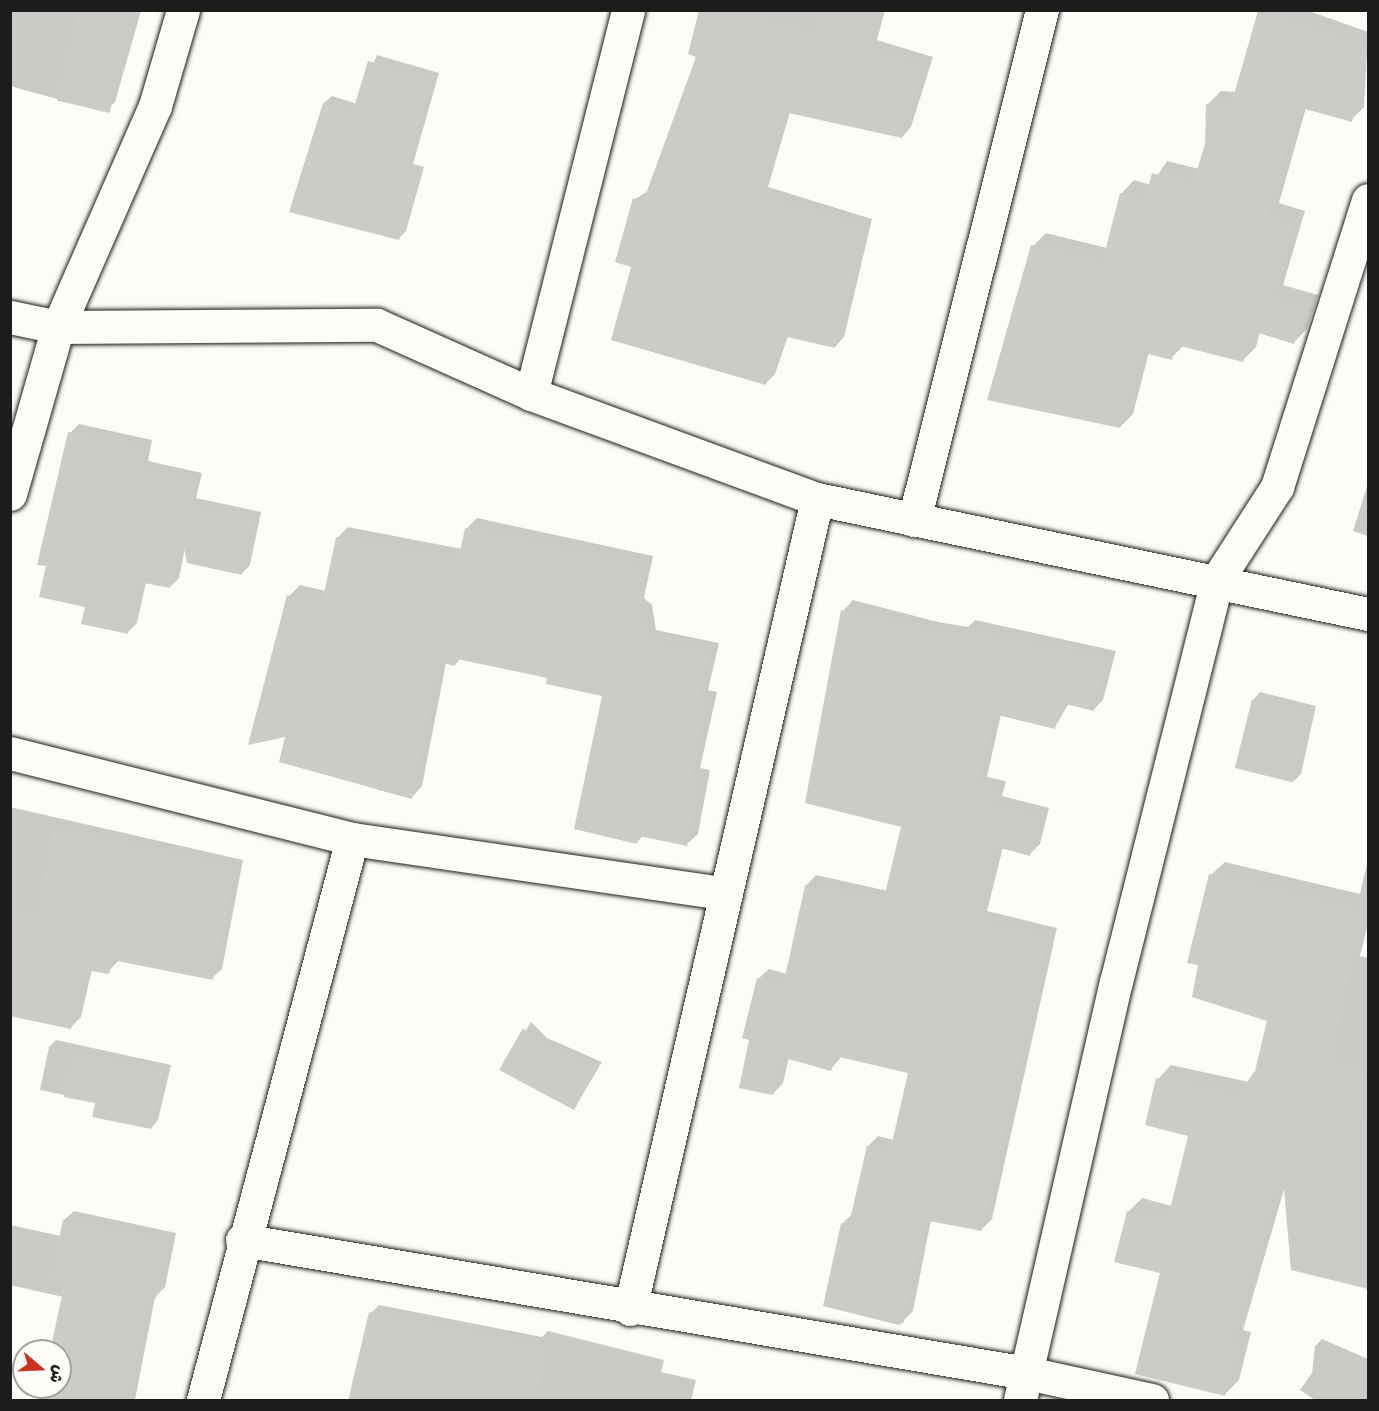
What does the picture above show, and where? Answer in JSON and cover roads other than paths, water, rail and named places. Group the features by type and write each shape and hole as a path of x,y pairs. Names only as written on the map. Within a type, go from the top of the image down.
{"street":[{"path":"10,494 58,327 155,106 183,10"},
{"path":"531,394 628,10"},
{"path":"914,520 1042,10"},
{"path":"1023,1387 1116,982 1217,580 1277,487 1368,200"},
{"path":"10,317 58,327 377,325 531,394 816,499 1217,580 1368,614"},
{"path":"630,1309 723,893 816,499"},
{"path":"10,753 352,839 723,893"},
{"path":"203,1401 242,1240 352,839"},
{"path":"242,1240 630,1309 1023,1387 1152,1401"}]}
